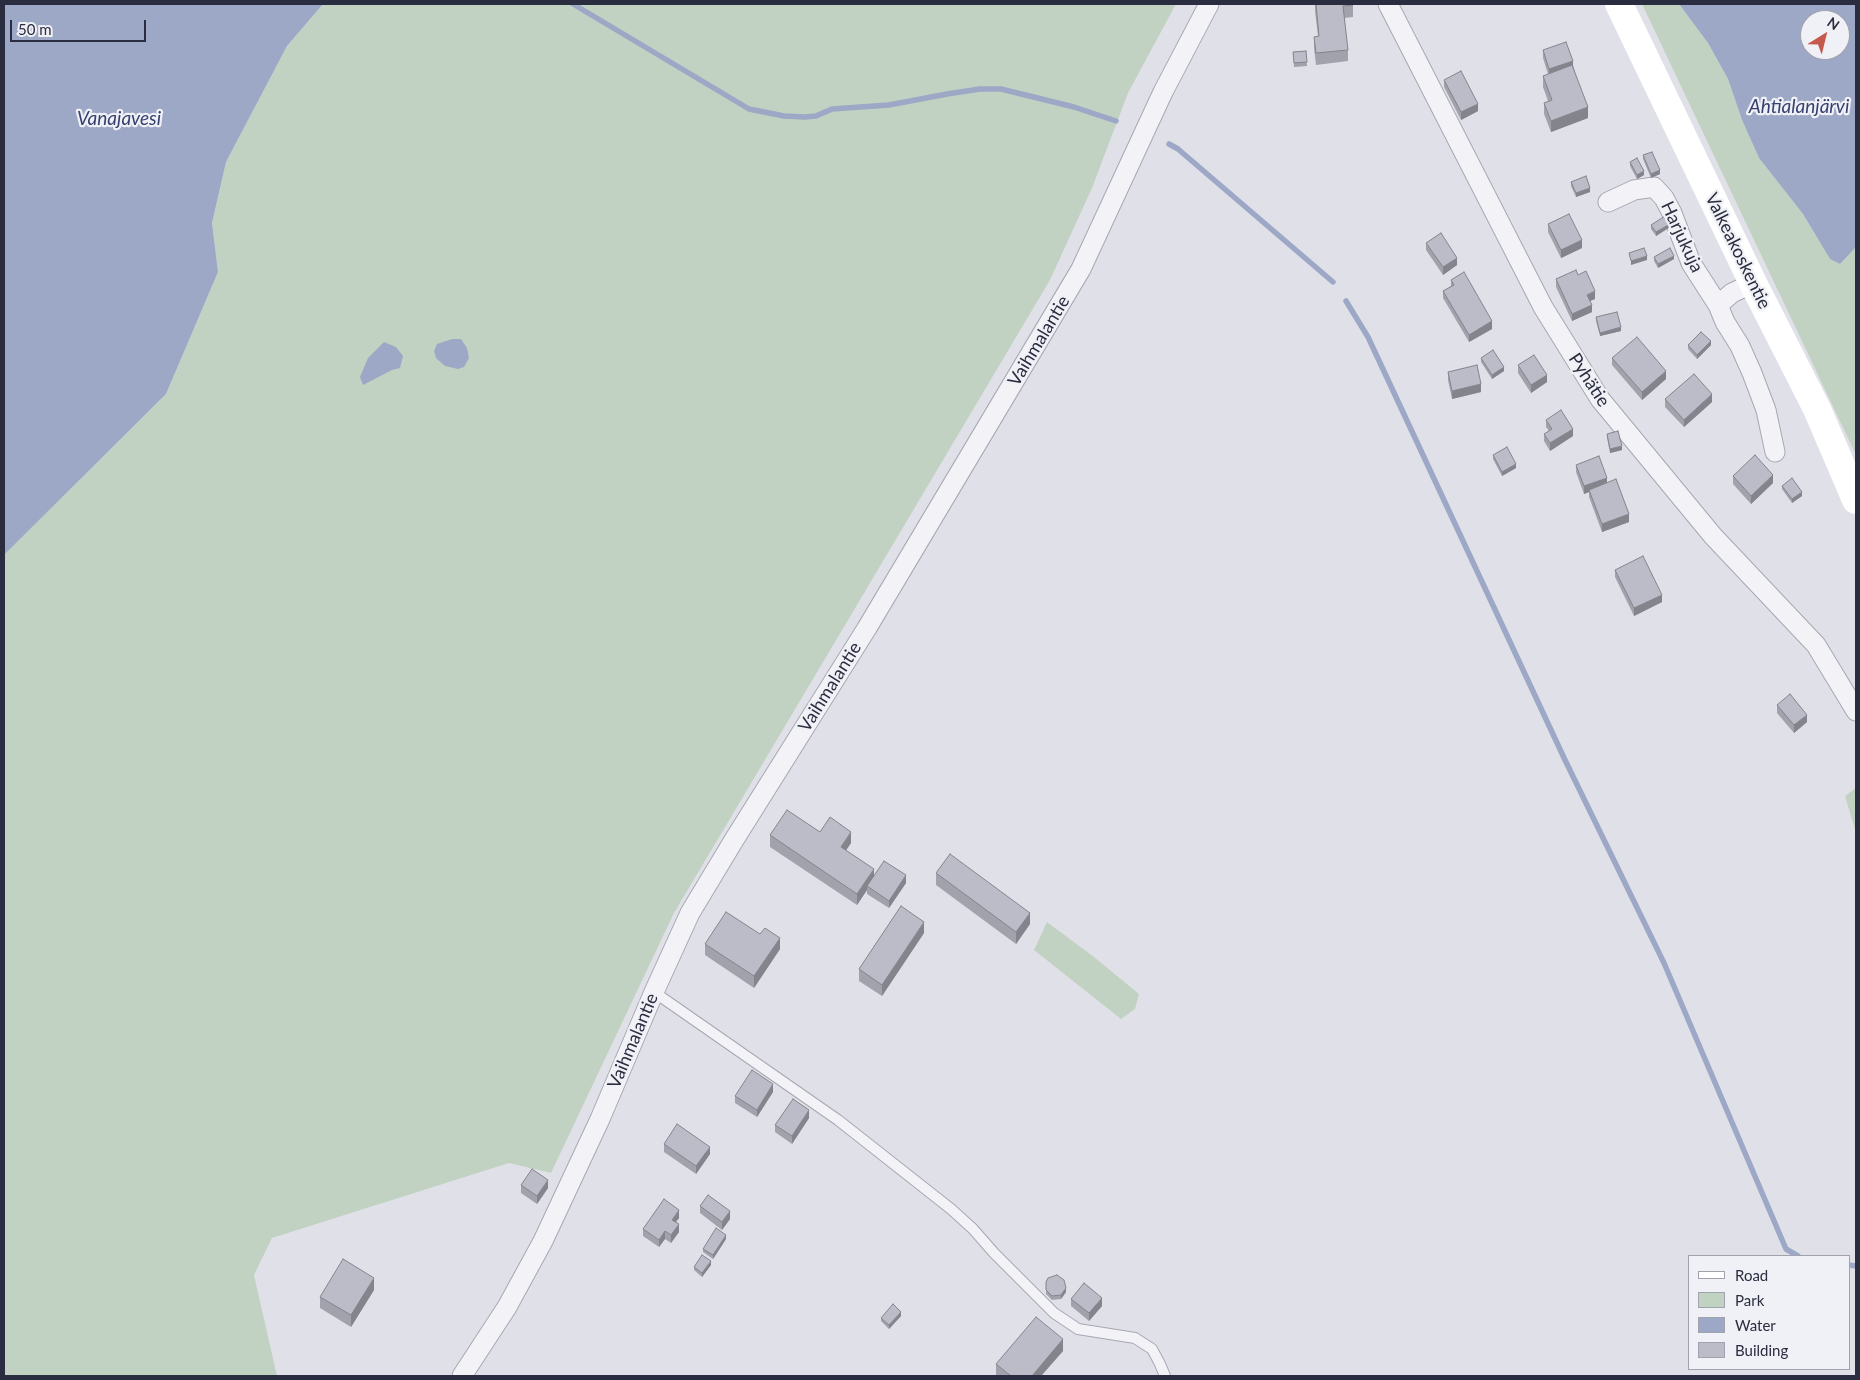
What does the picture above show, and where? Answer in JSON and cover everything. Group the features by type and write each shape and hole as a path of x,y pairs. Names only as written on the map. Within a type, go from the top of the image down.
{"street":[{"name":"Vaihmalantie","path":"462,1376 507,1307 544,1241 690,913 867,628 1081,269 1163,92 1209,4"},
{"name":"Pyhätie","path":"1388,4 1543,307 1600,399 1713,536 1816,645 1856,711"},
{"name":"Valkeakoskentie","path":"1619,4 1753,283 1817,409 1856,500"},
{"name":"Harjukuja","path":"1608,202 1634,190 1654,187 1664,198 1672,213 1691,263 1718,305 1725,322 1740,346 1766,410 1775,452"},
{"path":"1718,305 1732,293 1753,283"}],"lane":[{"path":"654,992 838,1120 951,1209 973,1229 994,1253 1054,1313 1078,1329 1135,1338 1152,1349 1165,1376"}],"green space":[{"path":"323,4 1176,4 1128,93 1092,188 1050,280 674,913 551,1173 509,1163 272,1238 254,1275 277,1376 4,1376 4,555 166,394 218,272 212,223 226,162 287,46"},
{"path":"1642,4 1679,4 1708,43 1728,79 1742,120 1759,158 1803,214 1830,259 1840,264 1856,247 1856,455"},
{"path":"1856,788 1856,833 1845,796"},
{"path":"1047,922 1139,994 1135,1009 1121,1019 1034,950"}],"water":[{"name":"Vanajavesi","path":"4,4 323,4 287,46 226,162 212,223 218,272 166,394 4,555"},
{"name":"Ahtialanjärvi","path":"1679,4 1856,4 1856,247 1840,264 1830,259 1803,214 1759,158 1742,120 1728,79 1708,43"},
{"path":"452,339 461,339 467,348 469,358 464,367 458,369 445,366 436,358 434,351 437,344"},
{"path":"384,342 396,347 403,356 400,368 392,370 363,385 360,377 368,358"}],"building":[{"path":"1316,4 1353,4 1343,6 1348,50 1316,53 1314,37 1319,36"},
{"path":"1566,42 1573,61 1549,69 1543,50"},
{"path":"1306,51 1307,62 1294,63 1293,52"},
{"path":"1572,65 1588,107 1551,121 1544,103 1552,100 1543,76"},
{"path":"1461,71 1478,104 1461,112 1444,80"},
{"path":"1652,152 1660,170 1651,174 1643,155"},
{"path":"1637,158 1644,171 1637,175 1630,162"},
{"path":"1586,176 1590,188 1576,193 1571,182"},
{"path":"1569,214 1582,240 1561,250 1548,224"},
{"path":"1665,216 1670,224 1656,232 1651,225"},
{"path":"1441,233 1457,258 1443,267 1426,243"},
{"path":"1644,248 1647,256 1631,261 1629,253"},
{"path":"1670,248 1674,256 1658,264 1654,257"},
{"path":"1576,270 1578,275 1586,271 1595,291 1587,295 1592,305 1572,314 1556,279"},
{"path":"1464,272 1492,321 1469,335 1443,291 1454,285 1451,280"},
{"path":"1617,312 1621,327 1600,333 1596,317"},
{"path":"1701,332 1711,341 1697,355 1688,345"},
{"path":"1637,337 1666,371 1642,392 1612,358"},
{"path":"1493,350 1504,367 1492,375 1481,358"},
{"path":"1534,355 1547,375 1531,385 1518,365"},
{"path":"1477,365 1481,384 1452,391 1448,372"},
{"path":"1694,374 1712,394 1684,420 1665,399"},
{"path":"1561,410 1573,429 1550,443 1544,434 1552,429 1546,420"},
{"path":"1618,431 1622,446 1610,449 1607,434"},
{"path":"1507,447 1516,464 1502,472 1493,455"},
{"path":"1755,455 1773,475 1751,496 1733,476"},
{"path":"1599,456 1607,478 1584,486 1576,465"},
{"path":"1792,478 1802,492 1792,499 1782,486"},
{"path":"1616,479 1629,514 1602,524 1589,490"},
{"path":"1643,556 1662,595 1634,608 1615,570"},
{"path":"1790,694 1807,715 1794,725 1777,705"},
{"path":"787,810 820,832 830,817 851,832 841,847 874,869 857,894 770,835"},
{"path":"950,854 1030,913 1016,932 936,873"},
{"path":"884,861 906,875 889,901 867,886"},
{"path":"901,906 924,922 882,985 859,969"},
{"path":"726,912 760,934 765,928 780,938 754,976 705,944"},
{"path":"752,1070 773,1084 757,1110 735,1096"},
{"path":"793,1099 809,1110 792,1136 775,1125"},
{"path":"677,1124 710,1147 696,1166 664,1144"},
{"path":"532,1169 548,1180 537,1196 521,1185"},
{"path":"708,1195 730,1211 722,1222 700,1206"},
{"path":"664,1199 679,1210 672,1220 679,1224 671,1235 665,1231 659,1240 643,1229"},
{"path":"716,1228 726,1235 713,1255 703,1249"},
{"path":"702,1255 711,1261 702,1273 694,1267"},
{"path":"343,1259 374,1278 351,1315 320,1297"},
{"path":"1057,1275 1064,1280 1066,1288 1061,1295 1052,1296 1046,1290 1046,1282 1048,1278"},
{"path":"1084,1283 1102,1298 1089,1313 1071,1299"},
{"path":"893,1304 901,1312 889,1325 881,1318"},
{"path":"1036,1317 1063,1339 1032,1376 1011,1376 996,1364"}],"waterway":[{"path":"573,4 749,109 784,116 805,117 816,116 832,109 889,105 980,89 1001,89 1074,107 1116,121"},
{"path":"1169,144 1178,149 1333,282"},
{"path":"1346,301 1368,337 1565,760 1664,963 1786,1249 1796,1255"},
{"path":"1850,1265 1856,1266"}]}
